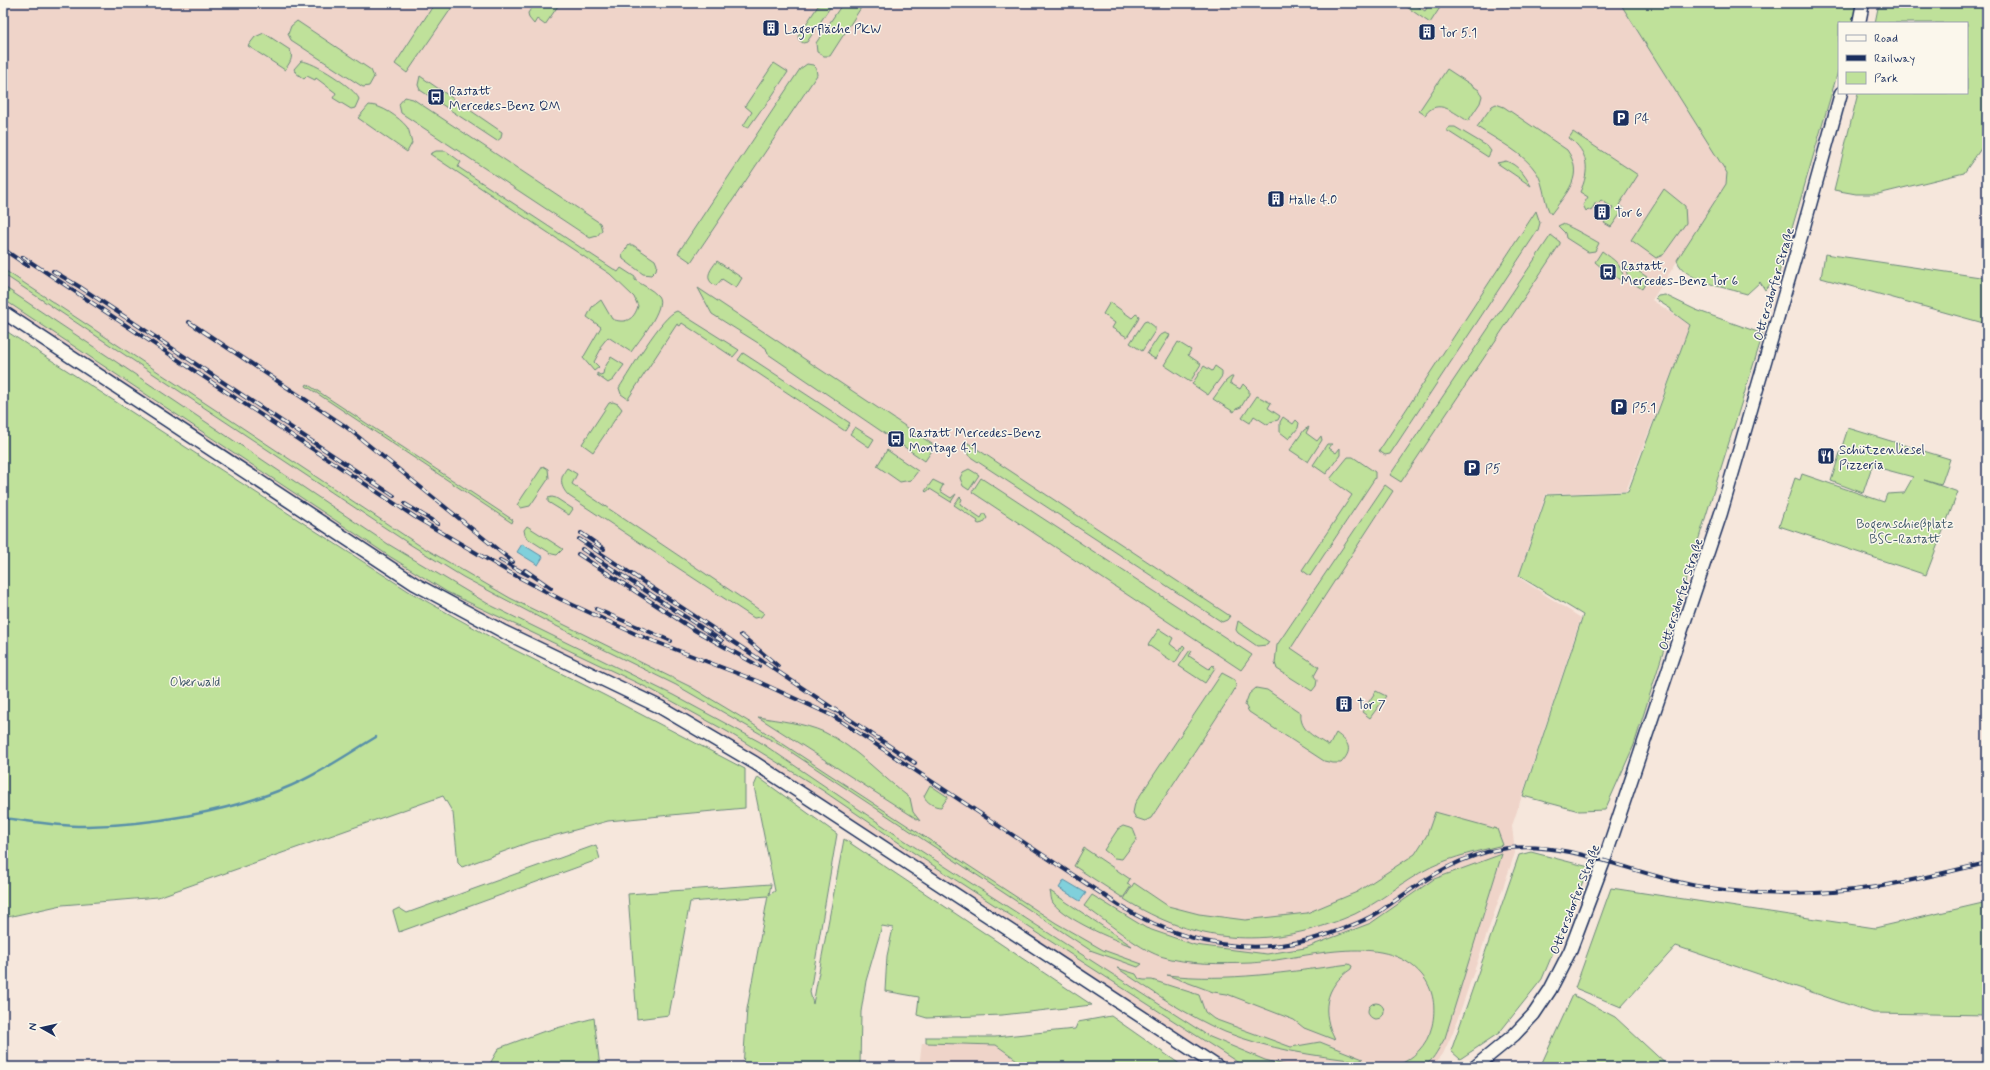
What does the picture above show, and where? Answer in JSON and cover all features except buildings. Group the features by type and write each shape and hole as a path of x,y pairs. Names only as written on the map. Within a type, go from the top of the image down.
{"street":[{"path":"1859,22 1863,3"},
{"name":"Ottersdorfer Straße","path":"1475,1067 1514,1035 1534,1014 1550,990 1570,951 1604,862 1721,513 1801,238 1841,94"},
{"path":"3,312 415,584 504,632 660,707 748,759 1218,1067"}],"shaded area":[{"path":"3,3 1620,3 1724,166 1728,178 1724,189 1652,300 1690,325 1626,491 1546,494 1518,577 1581,618 1512,826 1515,853 1453,1032 1443,1054 1432,1067 1232,1067 1223,1063 848,816 712,729 642,691 509,627 418,579 3,304"},
{"path":"922,1043 996,1045 1027,1067 919,1067"}],"green space":[{"path":"435,3 455,3 407,73 395,64"},
{"path":"535,3 560,3 545,25 537,19 534,24 529,18 528,13"},
{"path":"820,3 833,3 807,42 803,43 799,40 798,36"},
{"path":"843,3 864,3 830,56 824,56 817,52 816,43"},
{"path":"1401,3 1413,3 1425,11 1430,3 1443,3 1430,23"},
{"path":"1620,3 1857,3 1853,22 1838,22 1838,71 1778,276 1765,290 1760,282 1747,294 1707,283 1688,273 1681,267 1677,260 1726,184 1727,173"},
{"path":"1879,3 1987,3 1987,140 1964,173 1878,194 1856,194 1834,190 1858,94 1968,94 1968,22 1875,22"},
{"path":"297,21 371,70 374,77 369,86 363,87 291,40 288,34 291,26"},
{"path":"264,33 290,50 291,58 285,70 248,46 255,37"},
{"path":"301,61 315,65 350,88 359,99 355,108 351,109 333,98 336,93 316,78 315,80 307,76 304,79 296,73 294,69"},
{"path":"774,63 788,72 764,108 748,128 743,126 752,112 745,106"},
{"path":"807,64 813,65 816,68 817,75 691,262 678,253 800,69"},
{"path":"1447,69 1479,90 1482,96 1480,103 1468,121 1446,108 1435,107 1425,115 1419,111"},
{"path":"420,76 502,132 501,138 497,141 420,90 418,85"},
{"path":"405,97 413,99 600,223 602,230 597,236 590,238 401,113 399,104"},
{"path":"1496,104 1504,107 1567,150 1572,159 1574,176 1572,184 1551,214 1547,207 1541,183 1532,166 1510,147 1477,127 1492,106"},
{"path":"369,105 379,107 390,112 407,127 412,143 407,152 358,118"},
{"path":"1450,127 1455,127 1487,146 1491,151 1488,157 1446,130"},
{"path":"1573,132 1638,175 1619,205 1624,209 1611,227 1604,223 1613,208 1601,200 1598,203 1596,202 1591,211 1588,209 1586,211 1583,205 1588,197 1580,192 1585,177 1586,162 1581,149 1569,138"},
{"path":"436,151 446,151 461,162 458,167 618,272 621,268 635,277 635,280 658,296 660,301 659,308 645,333 631,352 608,337 600,347 601,349 594,362 599,367 594,371 583,358 601,327 587,317 592,307 601,300 612,319 625,321 634,315 638,306 634,297 610,274 430,154"},
{"path":"1506,161 1520,170 1531,186 1497,163"},
{"path":"1664,189 1685,206 1686,223 1663,255 1656,258 1631,240"},
{"path":"1536,211 1540,223 1538,230 1390,454 1385,455 1379,451"},
{"path":"1562,224 1599,243 1595,251 1588,252 1566,238 1565,233 1558,226"},
{"path":"1551,235 1560,242 1560,244 1401,482 1390,475"},
{"path":"629,245 633,245 655,260 657,265 656,270 651,275 643,274 623,259 622,254"},
{"path":"1602,251 1619,266 1624,280 1622,281 1614,276 1615,273 1604,265 1602,268 1595,262"},
{"path":"1825,254 1987,278 1987,324 1821,278"},
{"path":"717,261 742,278 736,288 722,279 716,286 712,283 709,274"},
{"path":"1623,261 1647,277 1647,281 1642,289 1629,280"},
{"path":"3,269 419,545 510,598 691,687 751,723 1056,923 1103,950 1142,964 1138,967 1090,950 785,748 676,685 546,621 463,577 411,545 3,274"},
{"path":"3,286 388,544 490,605 673,695 760,742 904,840 1210,1037 1265,1060 1292,1067 1245,1067 914,853 822,790 728,732 652,690 447,592 389,556 3,299"},
{"path":"698,288 935,446 925,461 768,354 766,348 712,314"},
{"path":"1665,295 1696,310 1763,334 1634,745 1605,810 1579,811 1523,796 1583,615 1519,576 1547,495 1628,492 1690,325 1671,311 1671,309 1655,299 1658,296"},
{"path":"1110,302 1132,318 1136,314 1139,316 1127,337 1112,328 1115,323 1103,314"},
{"path":"677,311 739,350 733,357 682,323 680,326 677,324 628,399 621,394 619,388 655,333 671,315"},
{"path":"1147,321 1155,327 1155,331 1142,351 1130,343 1144,322"},
{"name":"Oberwald","path":"3,329 410,592 503,644 745,769 745,808 608,821 527,843 462,867 458,863 453,813 443,796 158,897 62,905 3,918"},
{"path":"1165,333 1170,335 1155,359 1147,354 1159,336"},
{"path":"1178,342 1191,350 1188,355 1201,364 1190,382 1164,365"},
{"path":"743,353 850,423 845,431 738,360"},
{"path":"611,357 624,365 613,380 608,383 597,375 597,373 600,375 603,374 604,369"},
{"path":"1204,366 1212,371 1215,366 1222,371 1222,376 1208,395 1192,384"},
{"path":"1233,377 1230,383 1240,389 1243,384 1249,390 1249,394 1241,407 1236,409 1234,412 1213,399 1226,381"},
{"path":"307,384 513,520 512,523 306,386"},
{"path":"1257,396 1271,403 1268,408 1280,416 1278,420 1270,422 1268,425 1254,416 1250,423 1242,418"},
{"path":"613,402 618,404 622,409 593,452 582,444 609,403"},
{"path":"1283,417 1293,424 1296,420 1299,423 1298,428 1289,439 1280,432 1280,422"},
{"path":"855,427 874,439 869,447 850,434"},
{"path":"1309,427 1306,433 1317,441 1321,436 1322,440 1308,462 1290,450 1304,430"},
{"name":"Bogenschießplatz BSC-Rastatt","path":"1848,428 1950,459 1941,485 1924,480 1958,492 1926,575 1779,526 1795,478 1800,480 1802,474 1884,502 1887,494 1904,493 1913,477 1872,466 1863,493 1831,481"},
{"path":"965,441 1230,616 1227,620 1222,622 969,456 964,448"},
{"path":"1327,444 1332,444 1329,448 1336,453 1340,448 1340,455 1326,474 1313,465"},
{"path":"887,450 918,471 911,480 900,482 877,466"},
{"path":"1348,457 1353,457 1375,472 1375,478 1310,576 1302,570 1352,495 1330,479"},
{"path":"543,466 548,469 549,478 530,506 521,508 517,505"},
{"path":"567,468 577,474 572,484 764,613 761,617 754,618 569,496 562,486 563,475"},
{"path":"969,469 979,475 969,490 963,486 960,478 963,472"},
{"path":"981,478 1252,655 1241,670 972,492"},
{"path":"933,480 943,485 940,491 951,498 956,494 951,502 930,489 926,492 925,491"},
{"path":"1385,485 1393,491 1291,648 1319,667 1314,676 1317,680 1316,686 1312,691 1277,669 1275,663 1277,645"},
{"path":"552,497 573,509 569,515 548,502 548,498"},
{"path":"960,497 962,499 960,504 981,518 984,513 987,518 983,523 977,523 978,521 954,505"},
{"path":"527,526 563,549 557,555 552,554 527,538 524,530"},
{"path":"1238,621 1269,642 1267,645 1257,646 1238,633 1236,630"},
{"path":"1159,629 1173,638 1170,644 1179,651 1183,645 1185,647 1175,663 1148,645"},
{"path":"1190,650 1192,651 1189,656 1209,669 1213,665 1215,668 1205,683 1179,666"},
{"path":"1222,673 1235,680 1236,687 1232,694 1151,818 1145,821 1136,818 1133,813 1135,803"},
{"path":"1256,688 1267,690 1301,713 1303,724 1309,733 1329,746 1336,733 1341,737 1347,743 1348,750 1341,763 1324,761 1249,712 1245,705 1249,694"},
{"path":"1376,691 1386,696 1370,718 1362,712"},
{"path":"758,717 808,726 836,738 858,754 910,798 913,812 920,821"},
{"path":"758,777 837,834 810,992 813,1004 844,839 1092,1005 1002,1015 927,1018 917,1015 919,997 885,991 887,956 893,928 882,926 866,981 861,1012 860,1067 743,1067 747,1009 768,896 690,902 669,1015 637,1019 628,894 771,884 769,895 775,891 754,786"},
{"path":"930,785 948,797 941,807 928,802 924,796"},
{"path":"1435,812 1497,829 1503,845 1467,854 1431,867 1355,914 1314,929 1286,935 1258,938 1231,937 1204,933 1177,925 1151,914 1124,899 1134,883 1168,906 1199,914 1245,920 1307,913 1357,892 1415,854 1427,835"},
{"path":"1123,826 1133,829 1137,839 1122,859 1114,858 1104,850 1118,829"},
{"path":"596,845 600,859 399,932 393,911 399,908 407,913"},
{"path":"1084,848 1130,879 1127,884 1131,886 1123,898 1074,866"},
{"path":"1531,852 1589,867 1542,979 1499,1033 1460,1059 1451,1051 1519,855"},
{"path":"1502,854 1445,1038 1435,1056 1430,1061 1421,1066 1415,1067 1395,1067 1413,1056 1427,1040 1432,1026 1434,1006 1426,981 1422,975 1406,961 1386,953 1364,950 1317,953 1251,963 1217,964 1182,961 1160,956 1141,947 1084,906 1092,895 1146,928 1195,945 1267,954 1305,948 1371,923 1434,879"},
{"path":"1611,888 1875,928 1987,902 1987,1015 1873,1013 1676,946 1621,1007 1575,988"},
{"path":"1050,891 1132,946 1102,934 1068,916 1053,903"},
{"path":"1349,964 1352,966 1351,969 1335,984 1330,992 1328,1001 1328,1020 1335,1040 1304,1028 1294,1020 1227,994 1213,992 1167,975 1190,977 1235,977 1281,973"},
{"path":"1117,968 1136,974 1139,979 1152,980 1199,995 1205,1012 1214,1019 1291,1047 1320,1042 1363,1059 1359,1061 1325,1057 1291,1051 1241,1038 1211,1026 1183,1011"},
{"path":"1573,995 1615,1017 1669,1067 1540,1067"},
{"path":"1373,1003 1379,1003 1384,1008 1382,1017 1379,1019 1373,1019 1368,1014 1368,1008"},
{"path":"1111,1016 1184,1067 1027,1067 996,1045 926,1043 926,1037 995,1037 1075,1029 1078,1022"},
{"path":"594,1018 600,1067 488,1067 499,1048 542,1032"}],"water":[{"path":"522,544 543,557 538,565 517,552"},
{"path":"1064,880 1086,893 1080,901 1059,888"}],"waterway":[{"path":"3,818 56,825 87,826 136,823 212,811 261,797 295,784 331,765 376,737"}],"railway":[{"path":"3,249 28,266"},
{"path":"23,257 415,517 509,572 560,599 638,635 757,681 833,716 1120,906 1145,919 1195,939 1222,944 1248,946 1275,946 1302,942 1329,934 1373,916 1424,881 1455,864 1489,851 1508,848 1533,847 1558,850 1606,861 1655,876 1703,887 1746,892 1789,894 1833,892 1876,887 1987,863"},
{"path":"53,271 80,287 394,496"},
{"path":"189,322 345,426 513,562"},
{"path":"405,504 438,524"},
{"path":"581,533 604,549"},
{"path":"579,539 915,763"},
{"path":"582,549 722,641"},
{"path":"578,554 696,631 759,666"},
{"path":"500,560 528,575"},
{"path":"525,570 551,588"},
{"path":"596,609 671,641"},
{"path":"741,635 778,666"},
{"path":"828,707 844,715"}],"place":[{"name":"Lagerfläche PKW","path":"771,28"},
{"name":"Tor 5.1","path":"1427,32"},
{"name":"Rastatt Mercedes-Benz QM","path":"436,97"},
{"name":"P4","path":"1621,118"},
{"name":"Halle 4.0","path":"1276,199"},
{"name":"Tor 6","path":"1602,212"},
{"name":"Rastatt, Mercedes-Benz Tor 6","path":"1608,272"},
{"name":"P5.1","path":"1619,407"},
{"name":"Rastatt Mercedes-Benz Montage 4.1","path":"896,439"},
{"name":"Schützenliesel Pizzeria","path":"1826,456"},
{"name":"P5","path":"1472,468"},
{"name":"Tor 7","path":"1344,704"}]}
